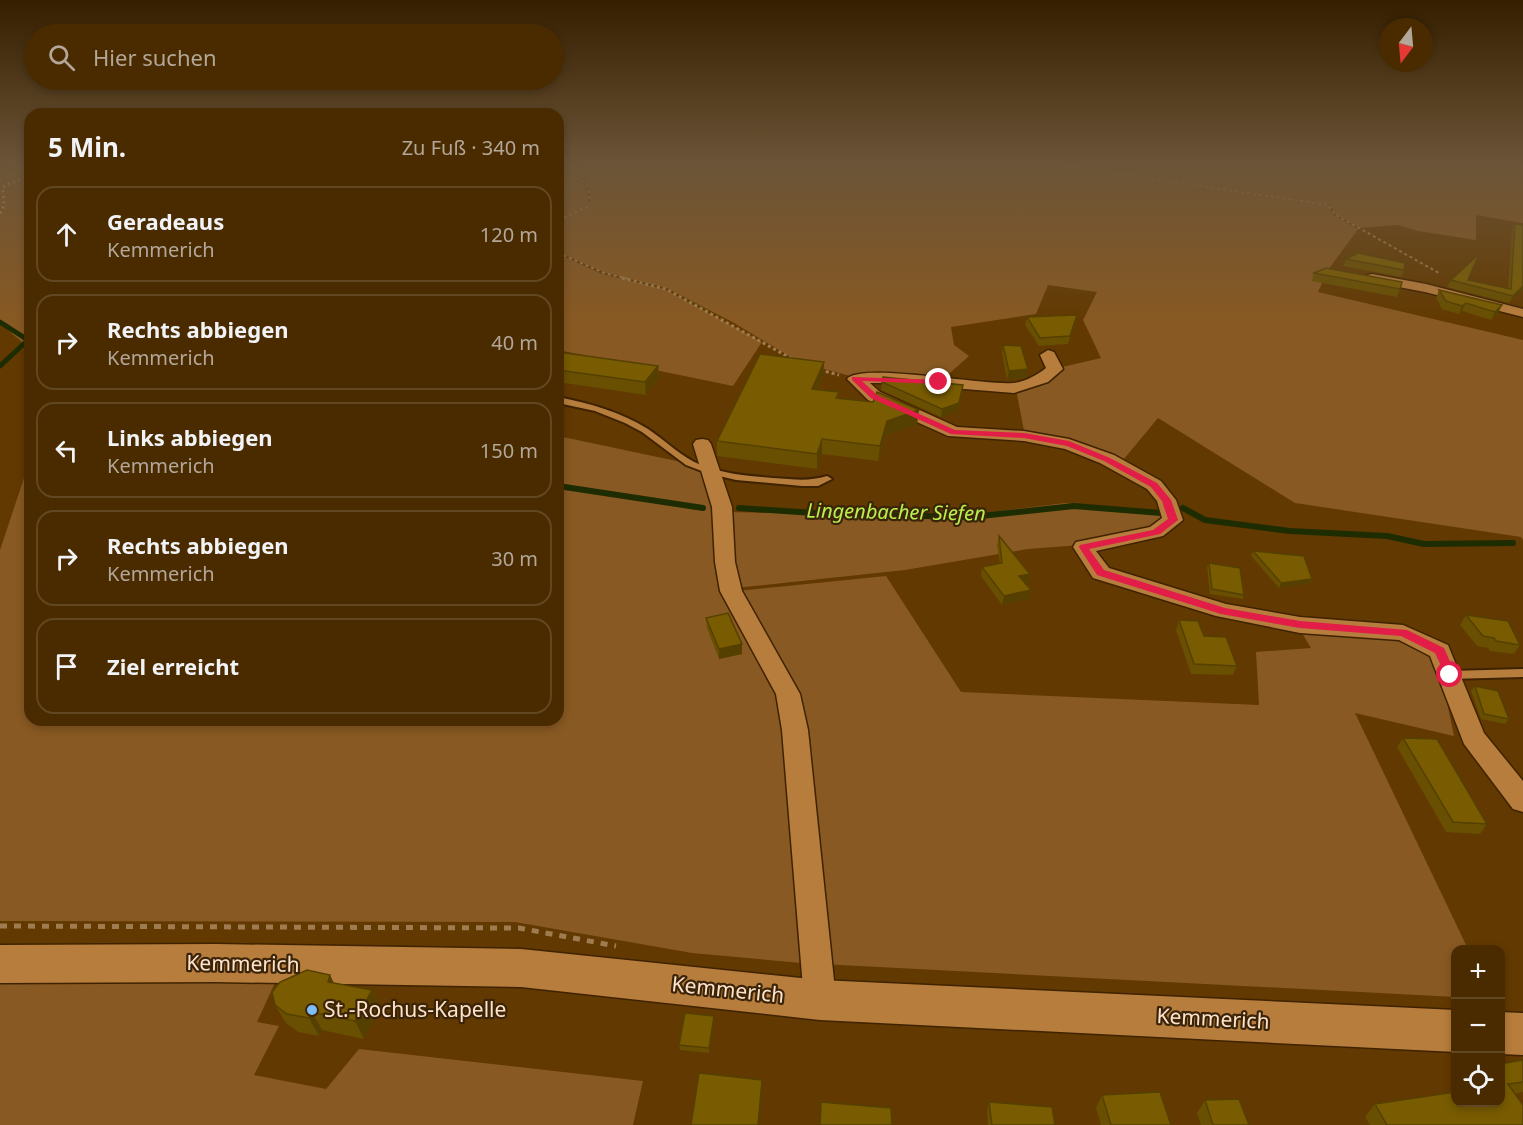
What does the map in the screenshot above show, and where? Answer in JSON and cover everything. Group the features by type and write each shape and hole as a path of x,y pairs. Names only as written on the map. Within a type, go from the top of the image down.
{"street":[{"path":"1426,288 1438,273"},
{"path":"1360,276 1426,288 1523,313"},
{"path":"855,379 890,378 1014,388 1042,379 1055,369 1048,354"},
{"path":"855,379 874,396 954,432 1024,436 1069,444 1107,459 1154,485 1166,500 1173,520 1156,532 1083,547 1101,573 1224,611 1300,625 1403,633 1440,651 1473,737 1523,801"},
{"path":"702,444 722,507 725,562 731,591 788,694 795,729 820,1000"},
{"name":"Kemmerich","path":"0,964 216,963 521,968 820,1000 1451,1031"},
{"path":"1505,1033 1523,1034"}],"lane":[{"path":"564,401 581,404 638,426 667,449 695,466 712,472 802,483 818,483 827,479"},
{"path":"1450,675 1523,673"}],"path":[{"path":"1338,216 1438,273"},
{"path":"564,256 604,273 666,289 765,341 798,362"},
{"path":"813,367 855,379"}],"shaded area":[{"path":"0,216 24,216 24,344 0,323"},
{"path":"1336,216 1358,229 1328,270 1318,292 1523,340 1523,540 1521,537 1295,503 1158,418 1119,465 1072,443 1024,431 1016,389 1058,368 1101,358 1083,320 1097,292 1048,285 1036,314 951,327 954,345 969,356 941,381 854,377 799,362 734,323 667,288 606,273 564,255 564,217"},
{"path":"1339,216 1476,216 1476,240 1418,231 1398,225 1359,228"},
{"path":"1485,216 1523,216 1523,223"},
{"path":"564,257 602,274 664,289 762,342 733,386 564,351"},
{"path":"564,437 705,467 716,506 713,523 784,695 812,964 692,953 515,922 0,921 0,550 24,478 24,726 564,726"},
{"path":"1065,503 1169,514 1153,530 1081,545 1028,549 905,570 735,588 729,512 951,517"},
{"path":"886,576 961,692 1259,705 1256,652 1311,648 1302,633 1389,637 1432,656 1441,673 1454,736 1355,713 1466,945 1451,945 1451,997 821,964 798,730 737,591"},
{"path":"279,974 257,1022 279,1026 254,1075 326,1089 359,1049 643,1081 633,1125 0,1125 0,975"}],"building":[{"path":"1515,224 1523,225 1523,286 1513,296 1451,280 1479,254 1468,280 1511,289"},
{"path":"1358,253 1405,263 1404,270 1346,259"},
{"path":"1326,268 1402,282 1400,289 1314,273"},
{"path":"1439,290 1502,305 1495,312 1466,303 1462,306 1446,301"},
{"path":"1077,315 1070,336 1040,338 1027,317"},
{"path":"1003,345 1021,346 1028,369 1009,371"},
{"path":"564,353 658,366 645,382 564,371"},
{"path":"760,354 824,362 812,389 839,392 836,398 873,402 877,392 919,410 887,421 880,446 822,439 817,454 717,441"},
{"path":"883,377 963,385 959,403 942,409 882,382"},
{"path":"999,536 1030,574 1019,576 1031,590 1004,596 982,567 1002,563"},
{"path":"1253,551 1304,556 1312,579 1281,583"},
{"path":"1209,563 1240,568 1244,595 1212,589"},
{"path":"728,613 742,644 719,649 706,618"},
{"path":"1466,615 1508,621 1520,645 1483,636"},
{"path":"1179,620 1198,621 1204,636 1226,637 1237,666 1194,664"},
{"path":"1475,686 1498,691 1509,719 1484,714"},
{"path":"1403,738 1437,739 1487,824 1453,822"},
{"path":"307,970 330,975 328,982 372,990 355,1021 312,1012 309,1018 287,1014 275,1005 272,992 280,982"},
{"path":"685,1013 714,1016 709,1048 679,1045"},
{"path":"1523,1060 1523,1082 1508,1084 1523,1105 1523,1125 1387,1125 1375,1104 1451,1093 1451,1107 1505,1107 1505,1063"},
{"path":"699,1073 762,1080 758,1125 691,1125"},
{"path":"1160,1092 1171,1125 1111,1125 1102,1095"},
{"path":"1239,1099 1249,1125 1213,1125 1205,1100"},
{"path":"821,1102 891,1108 892,1125 820,1125"},
{"path":"989,1102 1052,1107 1055,1125 992,1125"}],"waterway":[{"name":"Lingenbacher Siefen","path":"0,322 24,337"},
{"name":"Lingenbacher Siefen","path":"0,366 24,344"},
{"name":"Lingenbacher Siefen","path":"564,487 703,508"},
{"name":"Lingenbacher Siefen","path":"739,508 829,514 971,517 1074,506 1161,513"},
{"name":"Lingenbacher Siefen","path":"1183,508 1205,520 1290,531 1387,536 1424,544 1513,543"}],"place":[{"name":"St.-Rochus-Kapelle","path":"312,1010"}],"route":[{"path":"939,382 890,378 855,379 874,396 954,432 1024,436 1069,444 1107,459 1154,485 1166,500 1173,520 1156,532 1083,547 1101,573 1224,611 1300,625 1403,633 1440,651 1450,675"}]}
